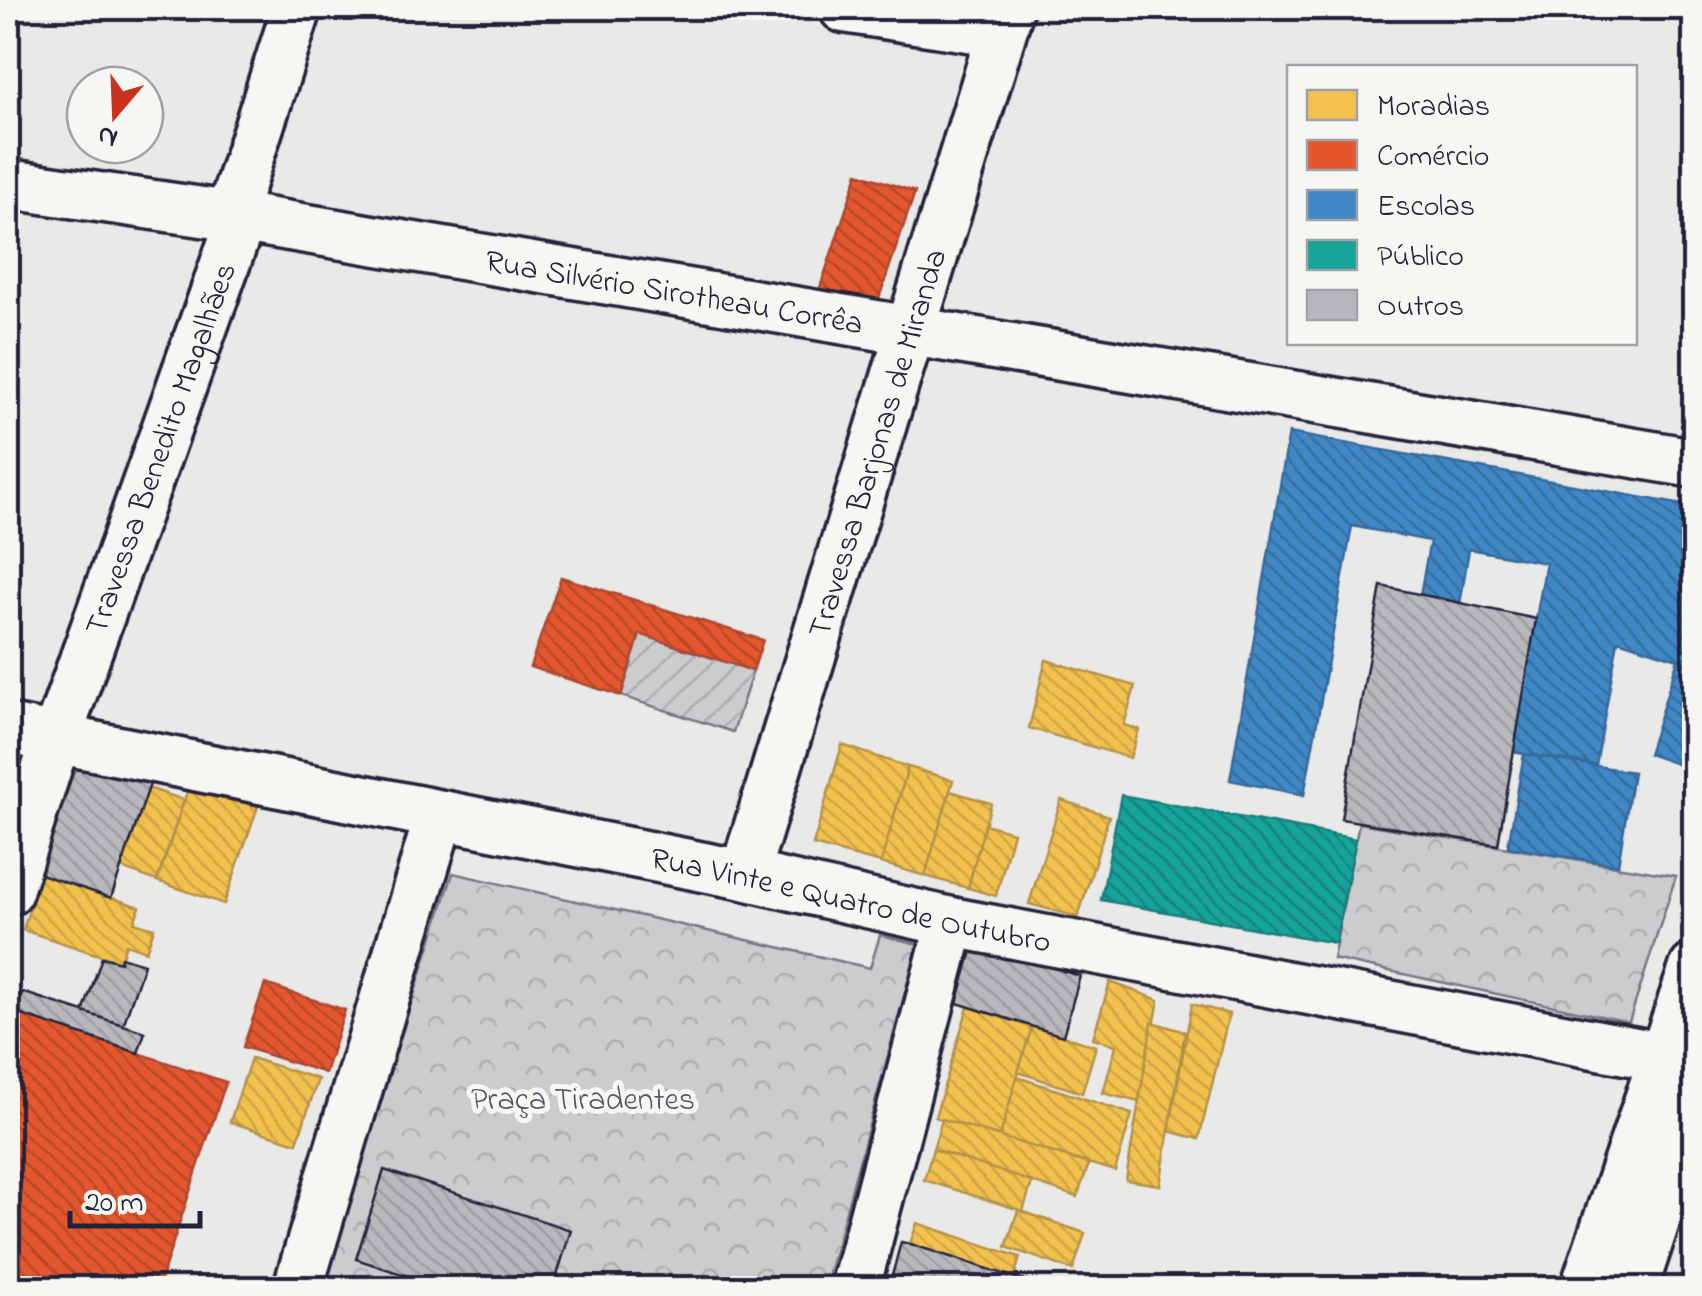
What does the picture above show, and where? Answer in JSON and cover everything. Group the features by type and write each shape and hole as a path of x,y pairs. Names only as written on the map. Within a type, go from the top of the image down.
{"street":[{"name":"Travessa Benedito Magalhães","path":"8,891 56,739 239,225 230,216 297,8"},
{"path":"844,8 1005,20"},
{"name":"Travessa Barjonas de Miranda","path":"744,874 1005,20"},
{"name":"Rua Silvério Sirotheau Corrêa","path":"8,184 230,216 1694,463"},
{"name":"Rua Vinte e Quatro de Outubro","path":"8,730 744,874 951,922 1679,1060"},
{"path":"298,1288 439,817"},
{"path":"856,1288 951,922"},
{"path":"1585,1288 1679,1060 1694,968"},
{"path":"1633,1288 1694,1103"}],"green space":[{"path":"640,634 753,671 733,732 621,696"},
{"path":"1359,823 1676,876 1629,1022 1333,959"},
{"name":"Praça Tiradentes","path":"453,873 870,968 880,935 918,944 825,1288 320,1288"}],"building: Moradias":[{"path":"1046,660 1135,686 1124,725 1139,729 1130,758 1029,728"},
{"path":"842,745 908,767 881,863 813,845"},
{"path":"908,767 953,780 925,876 881,863"},
{"path":"190,783 258,806 224,904 157,881"},
{"path":"148,788 184,800 157,881 121,868"},
{"path":"950,791 991,803 968,888 925,876"},
{"path":"1061,800 1109,816 1078,917 1029,904"},
{"path":"985,824 1013,832 996,896 968,888"},
{"path":"40,874 140,907 134,922 154,928 146,951 126,944 120,962 23,930"},
{"path":"1110,982 1159,1000 1139,1102 1103,1093 1116,1045 1093,1038"},
{"path":"1192,1004 1229,1014 1199,1139 1169,1131"},
{"path":"968,1007 1032,1027 1000,1137 935,1117"},
{"path":"1152,1022 1185,1032 1160,1185 1126,1180"},
{"path":"1032,1027 1096,1046 1082,1093 1018,1072"},
{"path":"251,1058 318,1079 297,1143 230,1122"},
{"path":"1017,1077 1132,1114 1115,1171 1000,1137"},
{"path":"942,1119 1089,1164 1077,1197 933,1149"},
{"path":"933,1149 1032,1182 1023,1211 924,1180"},
{"path":"1018,1210 1085,1233 1073,1270 1006,1247"},
{"path":"917,1223 1020,1257 1014,1278 910,1244"}],"building: Comércio":[{"path":"858,173 915,192 876,307 819,291"},
{"path":"561,577 763,640 753,671 640,634 621,696 530,667"},
{"path":"265,984 345,1010 325,1073 243,1047"},
{"path":"8,1010 226,1082 158,1288 64,1288 8,1269"}],"building: Escolas":[{"path":"1289,433 1694,507 1694,770 1648,754 1678,659 1618,640 1596,765 1512,752 1546,563 1469,549 1460,604 1420,595 1430,541 1352,526 1304,795 1230,780"},
{"path":"1524,754 1633,772 1618,865 1508,847"}],"building: Público":[{"path":"1121,795 1356,839 1335,943 1101,900"}],"building: Outros":[{"path":"1381,586 1536,619 1498,845 1341,819"},
{"path":"75,759 150,784 111,898 40,874"},
{"path":"974,944 1080,976 1063,1036 957,1003"},
{"path":"102,957 120,962 121,957 144,964 123,1026 83,1013"},
{"path":"22,992 145,1032 138,1053 16,1013"},
{"path":"384,1170 571,1230 553,1288 444,1288 356,1259"},
{"path":"901,1242 910,1244 1048,1288 889,1287"}]}
